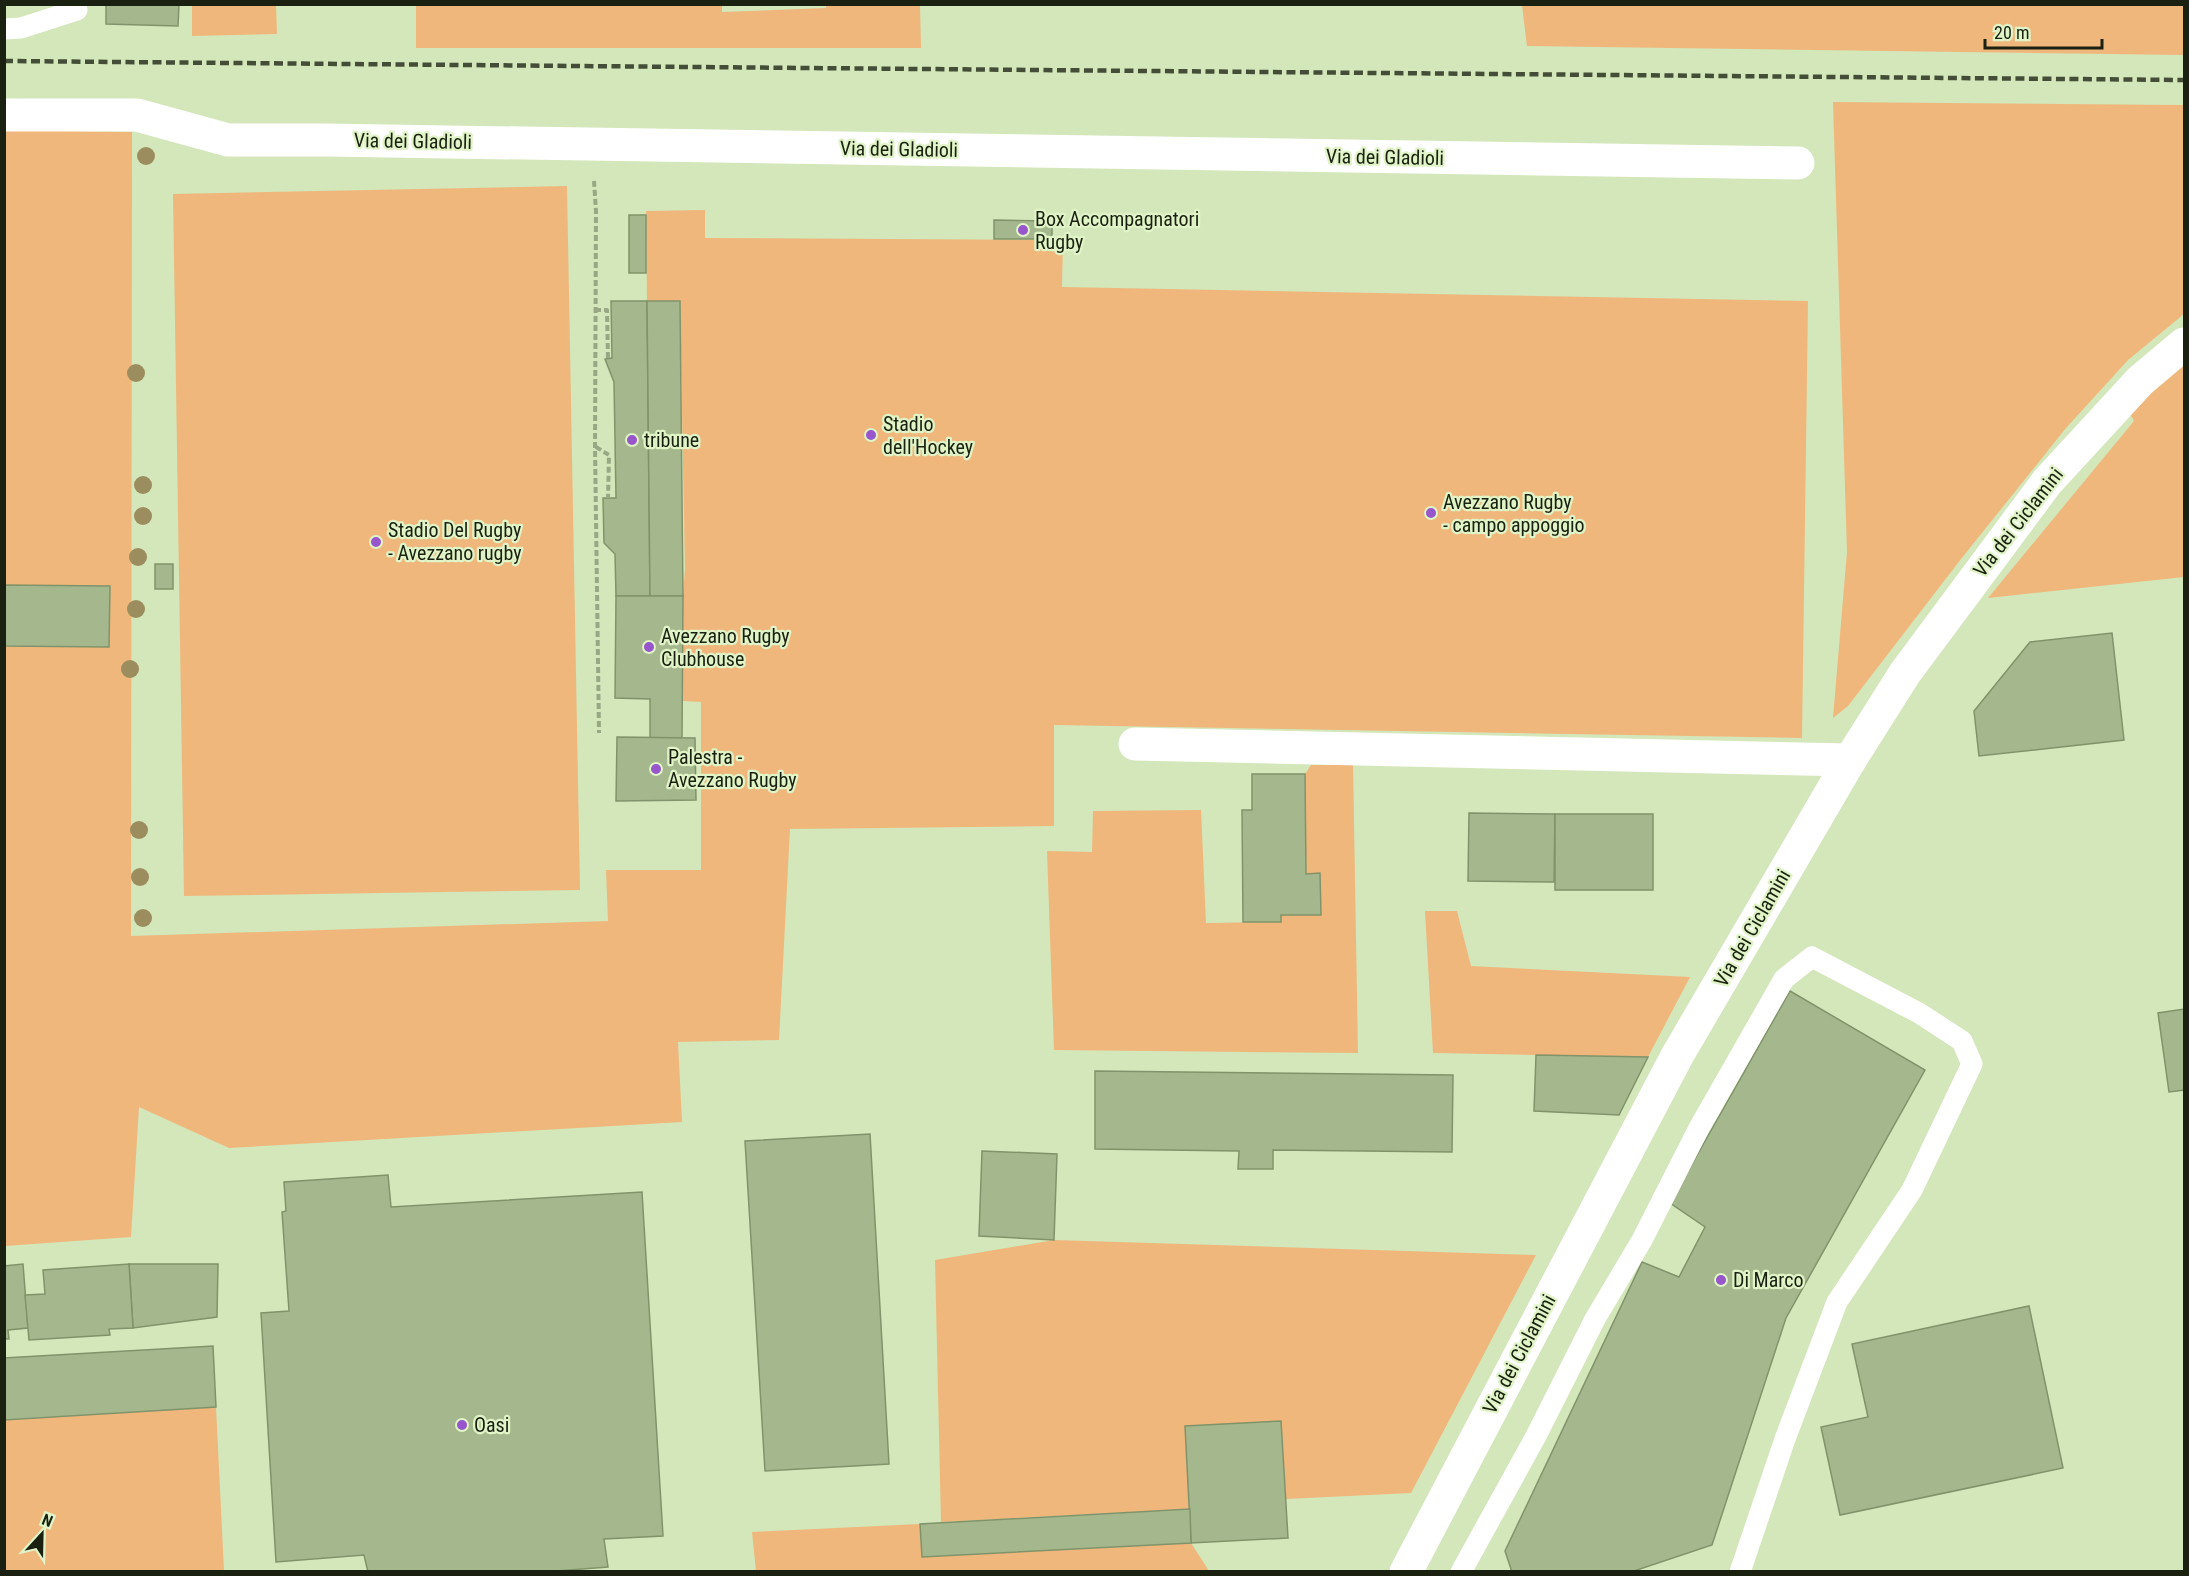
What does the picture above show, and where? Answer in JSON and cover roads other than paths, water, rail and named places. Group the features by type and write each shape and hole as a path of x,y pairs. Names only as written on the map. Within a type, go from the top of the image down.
{"street":[{"name":"Via dei Gladioli","path":"4,115 136,115 228,140 1798,164"},
{"name":"Via dei Ciclamini","path":"1406,1572 1539,1314 1677,1056 1850,760 1905,673 2047,482 2140,381 2184,344"},
{"path":"1136,744 1850,760"}],"lane":[{"path":"4,29 21,28 77,10"},
{"path":"1461,1572 1536,1436 1595,1319 1642,1240 1700,1128 1784,979 1812,957 1927,1018 1962,1041 1972,1064 1912,1190 1837,1302 1785,1439 1740,1572"}],"railway":[{"path":"4,61 2184,80"}],"place":[{"name":"Box Accompagnatori Rugby","path":"1023,230"},
{"name":"Stadio dell'Hockey","path":"871,435"},
{"name":"tribune","path":"632,440"},
{"name":"Avezzano Rugby - campo appoggio","path":"1431,513"},
{"name":"Stadio Del Rugby - Avezzano rugby","path":"376,542"},
{"name":"Avezzano Rugby Clubhouse","path":"649,647"},
{"name":"Palestra - Avezzano Rugby","path":"656,769"},
{"name":"Di Marco","path":"1721,1280"},
{"name":"Oasi","path":"462,1425"}]}
